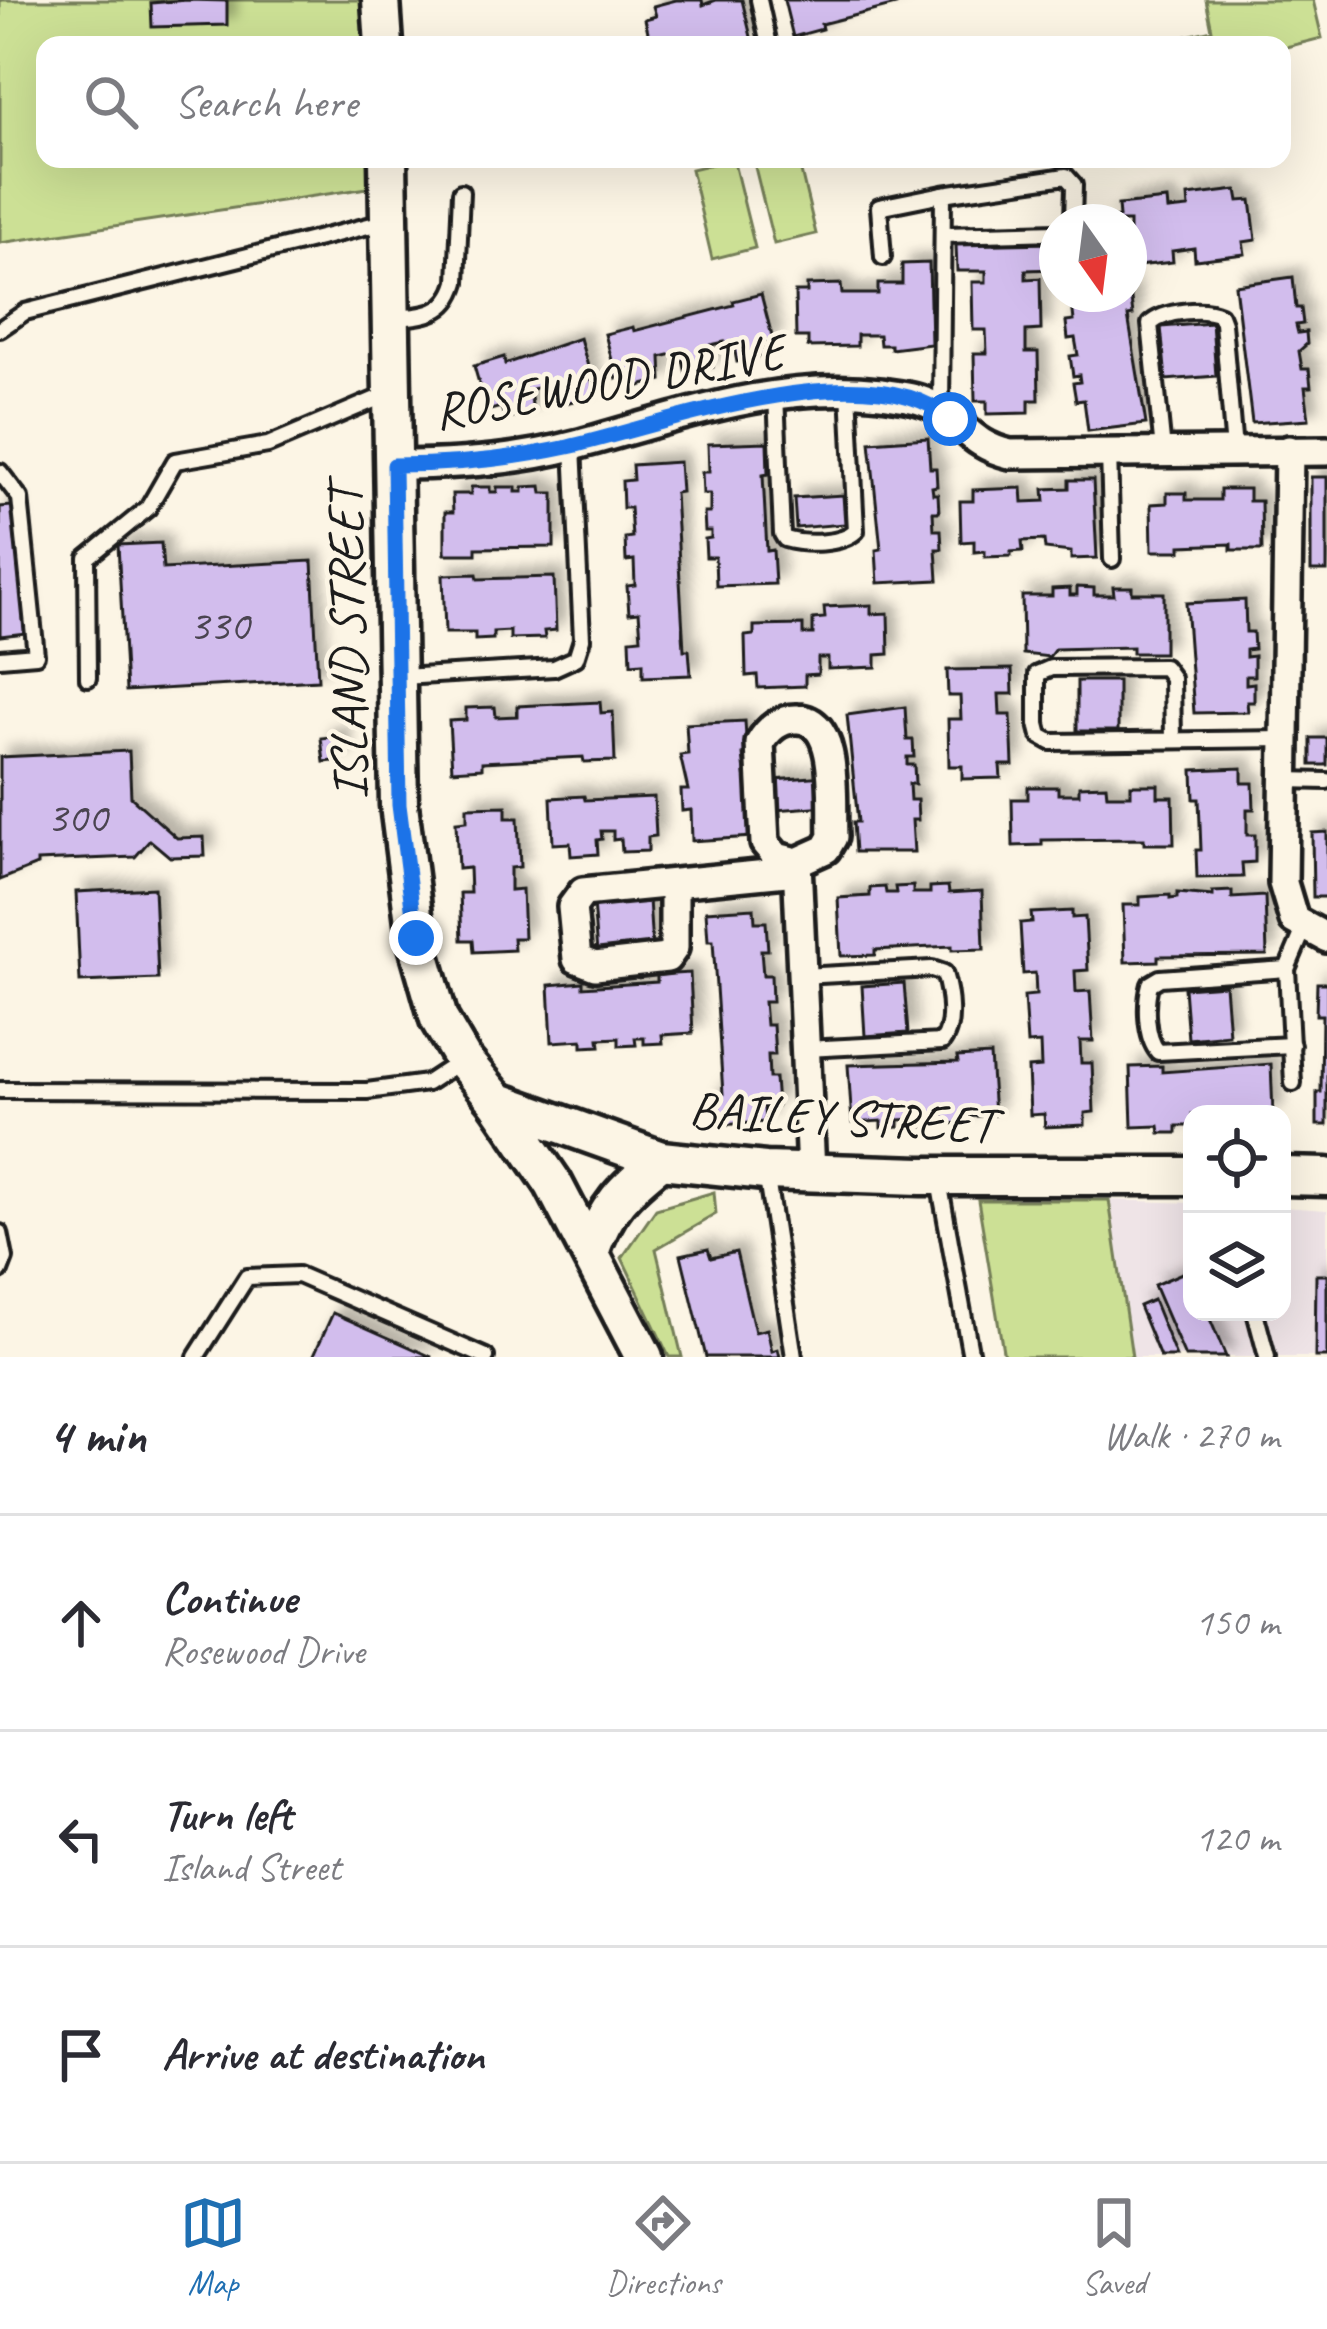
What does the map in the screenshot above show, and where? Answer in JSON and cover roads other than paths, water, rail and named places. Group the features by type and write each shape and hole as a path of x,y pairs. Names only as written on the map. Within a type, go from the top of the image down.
{"street":[{"path":"382,0 384,36"},
{"name":"ISLAND STREET","path":"388,168 394,678 399,805 416,938 439,1019 463,1060 554,1184 644,1357"},
{"name":"ROSEWOOD DRIVE","path":"394,465 573,446 666,418 776,394 849,392 911,398 941,411 976,442 996,451 1327,451"},
{"path":"1289,450 1284,896 1294,920 1316,933"},
{"path":"674,884 797,867 826,849 833,837 828,739 815,724 796,718 773,727 760,743 765,843 777,857 797,867"},
{"path":"797,867 812,1172"},
{"name":"BAILEY STREET","path":"497,1101 661,1160 765,1171 938,1176 1183,1175"},
{"path":"590,1252 623,1189 661,1160"},
{"path":"1291,1176 1327,1178"}],"lane":[{"path":"759,0 767,36"},
{"path":"883,256 879,207 889,202 1066,176 1074,185 1073,204"},
{"path":"391,318 436,313 453,295 461,191"},
{"path":"941,411 943,194"},
{"path":"0,329 25,312 389,220"},
{"path":"943,235 1039,232"},
{"path":"1163,451 1150,324 1159,316 1208,310 1223,322 1234,450"},
{"path":"88,678 87,558 148,508 176,461 268,445 393,392"},
{"path":"776,394 782,534 796,542 845,539 856,531 849,392"},
{"path":"394,678 554,668 576,658 582,638 573,446"},
{"path":"1109,452 1112,559"},
{"path":"0,472 20,498 35,655 0,658"},
{"path":"1173,740 1172,678 1164,667 1052,668 1037,674 1036,724 1045,740 1173,740 1285,739"},
{"path":"1285,780 1327,781"},
{"path":"1293,1083 1287,969 1316,933"},
{"path":"802,976 932,969 944,974 948,986 949,1034 942,1042 806,1049"},
{"path":"1287,969 1160,978 1150,984 1147,996 1150,1043 1158,1052 1292,1045"},
{"path":"0,1090 367,1091 427,1082 463,1060"},
{"path":"765,1171 794,1357"},
{"path":"938,1176 971,1357"},
{"path":"0,1233 5,1258 0,1271"},
{"path":"196,1357 248,1277 298,1275 486,1357"},
{"path":"1257,1321 1267,1357"}]}
